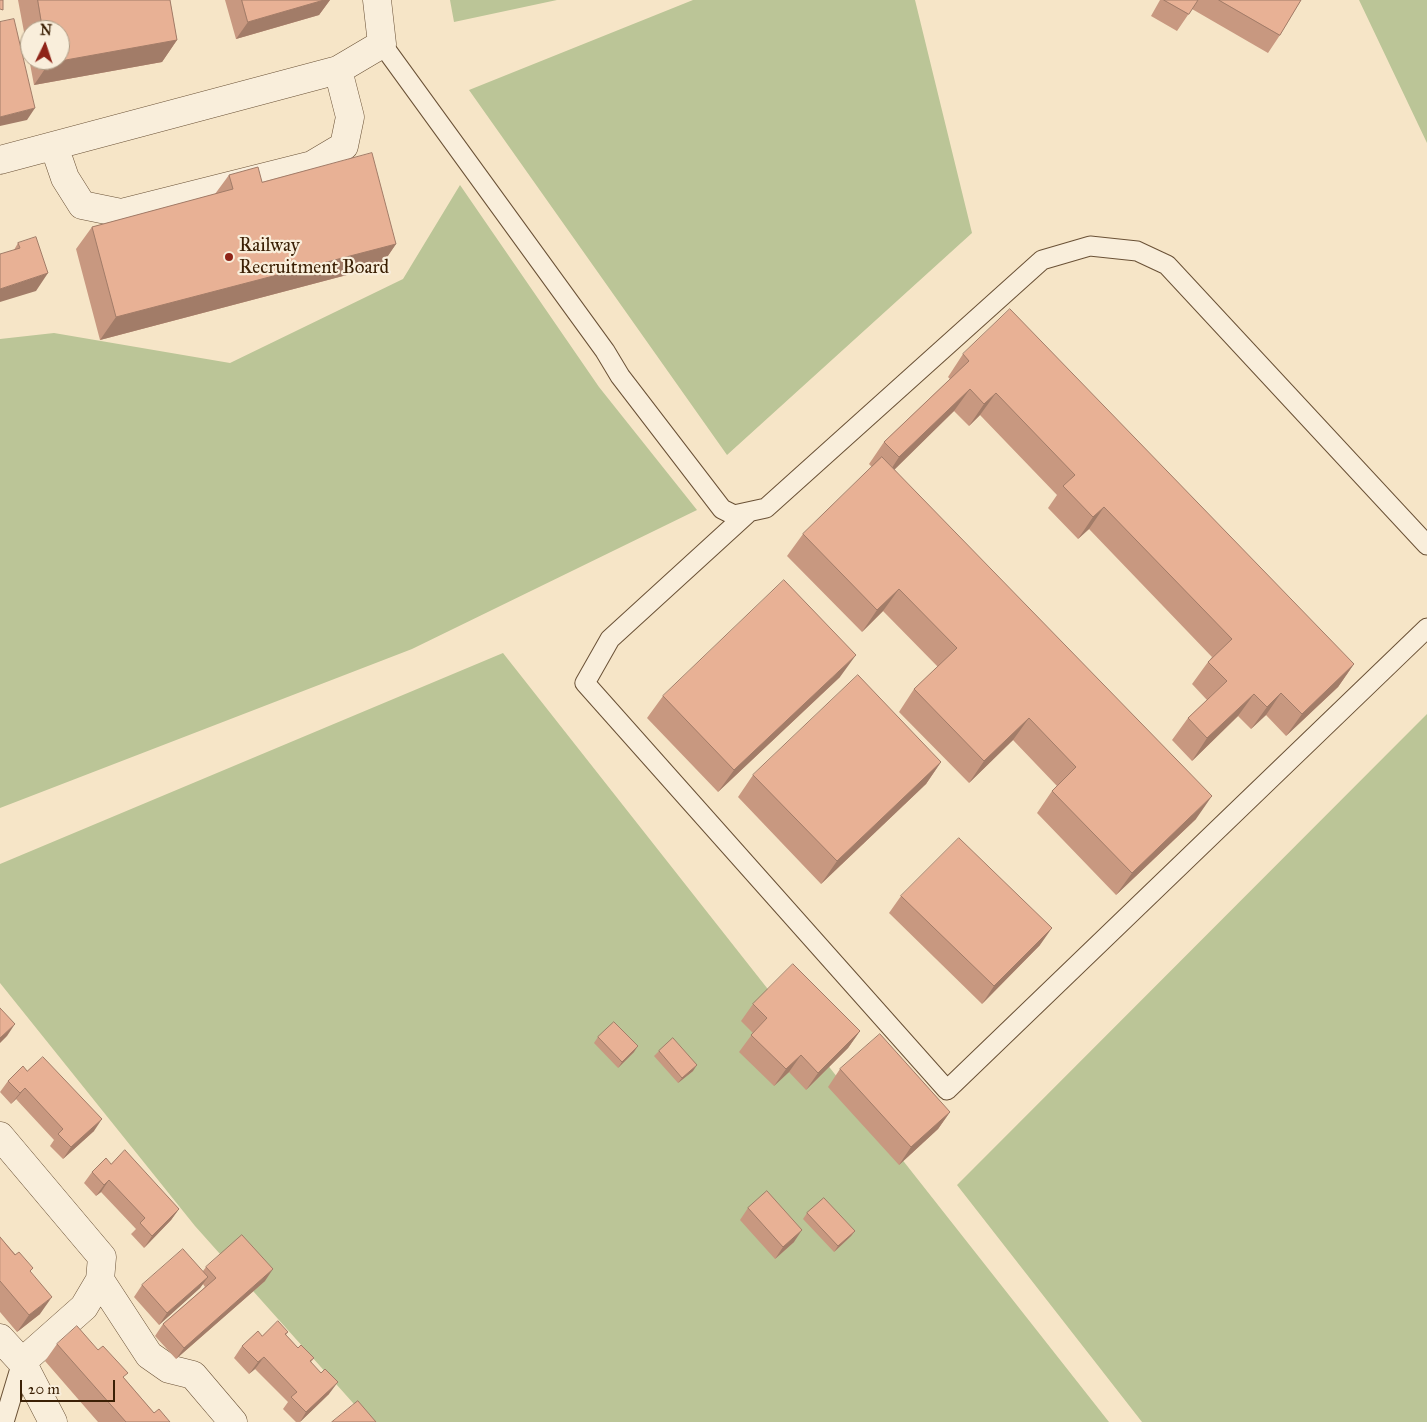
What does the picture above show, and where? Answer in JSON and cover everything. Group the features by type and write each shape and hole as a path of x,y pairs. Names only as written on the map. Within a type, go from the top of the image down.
{"street":[{"path":"0,160 338,70 382,44 377,0"},
{"path":"54,146 64,178 82,205 120,213 312,165 344,146 350,117 338,70"},
{"path":"0,1136 102,1257 100,1280 84,1307 22,1362"},
{"path":"100,1280 148,1355 169,1369 193,1375 232,1422"},
{"path":"0,1338 22,1362 54,1422"}],"lane":[{"path":"382,44 605,351 620,376 722,509 734,515 766,508 1042,260 1090,246 1137,251 1166,265 1427,545"},
{"path":"748,513 610,639 585,683 947,1090 1427,628"},
{"path":"4,1422 22,1362"}],"green space":[{"path":"450,0 557,0 454,22"},
{"path":"693,0 915,0 972,233 727,455 469,90"},
{"path":"1359,0 1427,0 1427,143"},
{"path":"460,185 599,387 697,510 412,649 0,808 0,339 54,333 230,363 403,279"},
{"path":"503,653 1109,1422 370,1422 195,1226 0,983 0,864"},
{"path":"1427,714 1427,1422 1142,1422 957,1185"}],"building":[{"path":"0,0 3,0 3,10 0,9"},
{"path":"38,0 170,0 177,40 70,59 70,20 41,20"},
{"path":"242,0 324,0 248,22"},
{"path":"1164,0 1198,0 1189,14"},
{"path":"1219,0 1301,0 1280,35"},
{"path":"14,19 20,44 20,70 26,70 35,108 0,117 0,22"},
{"name":"Railway Recruitment Board","path":"372,153 396,244 116,317 92,227 233,189 229,175 258,167 262,182"},
{"path":"36,237 48,273 0,289 0,254 20,248 18,243"},
{"path":"1010,309 1354,664 1302,714 1281,693 1267,707 1254,694 1207,738 1188,718 1227,681 1208,662 1232,639 1104,507 1093,517 1063,486 1075,475 996,393 984,404 970,389 899,457 884,442 969,361 963,354"},
{"path":"882,457 1212,796 1132,873 1052,791 1076,767 1029,718 984,761 914,689 957,648 899,589 877,610 803,534"},
{"path":"784,580 856,655 734,770 663,696"},
{"path":"858,675 941,762 837,861 753,775"},
{"path":"959,838 1052,928 994,986 901,896"},
{"path":"793,964 860,1031 818,1073 801,1055 786,1069 751,1035 767,1018 753,1004"},
{"path":"0,1008 15,1024 0,1038"},
{"path":"614,1022 638,1046 622,1062 598,1037"},
{"path":"880,1034 950,1112 911,1147 840,1069"},
{"path":"673,1038 697,1065 682,1078 659,1051"},
{"path":"43,1057 102,1119 71,1147 58,1134 63,1129 25,1088 20,1093 8,1081 23,1066 27,1071"},
{"path":"125,1150 179,1209 152,1236 140,1223 145,1218 109,1180 104,1185 92,1172 106,1158 111,1164"},
{"path":"767,1191 802,1230 783,1247 748,1208"},
{"path":"824,1198 855,1231 838,1246 807,1213"},
{"path":"242,1235 273,1269 184,1348 163,1324 216,1278 206,1267"},
{"path":"0,1237 15,1255 19,1252 33,1268 30,1271 52,1297 29,1315 0,1281"},
{"path":"183,1249 208,1277 167,1313 142,1285"},
{"path":"278,1321 288,1332 285,1334 298,1348 301,1345 314,1358 310,1361 321,1373 325,1369 338,1382 306,1412 291,1397 297,1392 264,1357 258,1362 242,1346 258,1331 262,1336"},
{"path":"77,1326 98,1350 103,1346 128,1373 123,1377 154,1413 159,1409 170,1422 126,1422 57,1344"},
{"path":"358,1401 376,1422 332,1422"}],"place":[{"name":"Railway Recruitment Board","path":"229,257"}]}
